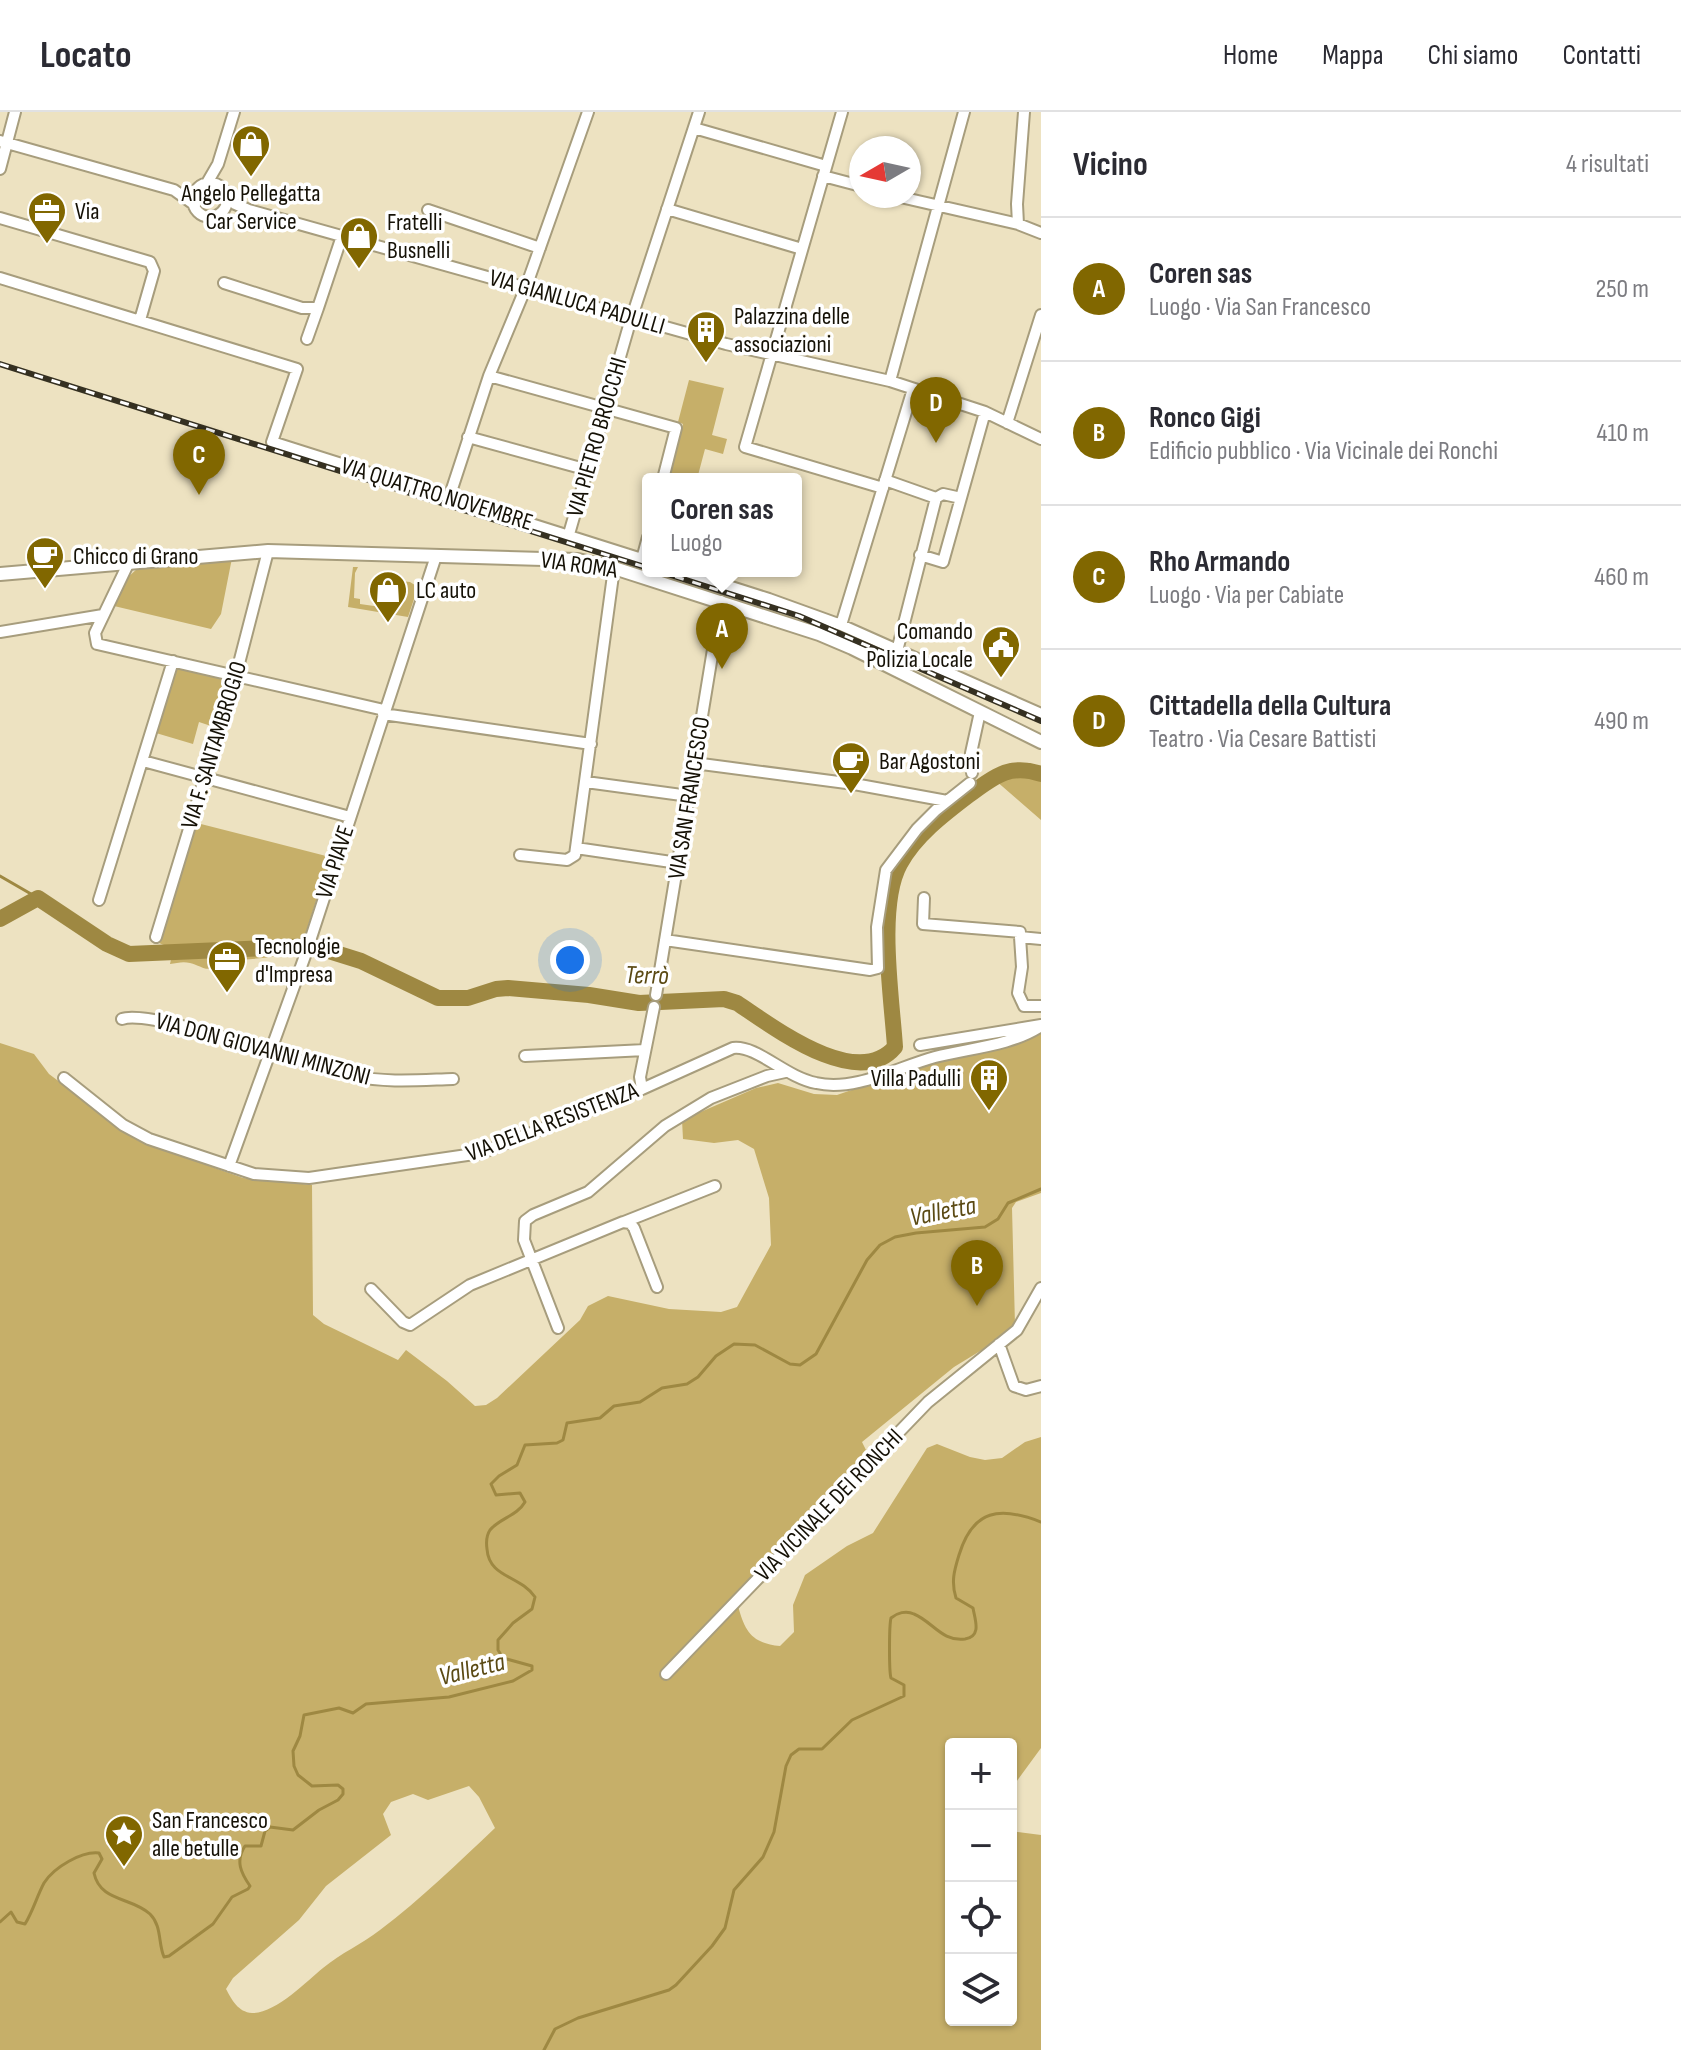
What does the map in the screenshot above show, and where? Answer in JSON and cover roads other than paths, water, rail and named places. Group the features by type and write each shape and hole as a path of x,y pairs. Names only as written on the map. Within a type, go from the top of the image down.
{"street":[{"path":"0,169 3,142 15,112"},
{"path":"195,205 194,195 218,164 234,112"},
{"path":"449,498 489,376 526,287 588,112"},
{"name":"VIA PIETRO BROCCHI","path":"569,534 632,316 699,112"},
{"path":"842,112 745,447 884,484 961,498"},
{"path":"890,381 964,112"},
{"path":"1018,224 1024,112"},
{"path":"694,128 849,181"},
{"path":"3,142 174,190 189,190 205,184 220,185"},
{"path":"218,164 220,185 227,197 249,210"},
{"path":"174,190 203,215 211,217 249,210"},
{"path":"221,213 227,197"},
{"path":"921,203 1018,224 1041,233"},
{"path":"667,209 802,249"},
{"name":"VIA GIANLUCA PADULLI","path":"249,210 726,344 890,381 985,412 1041,439"},
{"path":"428,210 540,248"},
{"path":"0,218 150,262 154,271 140,320 0,278"},
{"path":"307,339 342,236"},
{"path":"224,283 302,308 318,308"},
{"path":"1007,423 1041,315"},
{"name":"VIA QUATTRO NOVEMBRE","path":"140,320 297,369 272,442 642,559"},
{"path":"489,376 676,428 665,473"},
{"path":"841,625 913,389"},
{"path":"920,555 943,562 985,412"},
{"path":"468,437 588,470"},
{"path":"897,651 920,555 939,496"},
{"name":"VIA ROMA","path":"0,574 268,551 571,559 642,577"},
{"name":"VIA F. SANTAMBROGIO","path":"156,937 236,675 268,551"},
{"name":"VIA PIAVE","path":"229,1166 306,953 436,556"},
{"path":"129,562 94,635 97,644 384,712 591,744"},
{"path":"520,855 570,860 575,855 614,568"},
{"name":"VIA ROMA","path":"643,577 852,648 1041,742"},
{"path":"700,577 841,625 1041,714"},
{"name":"VIA SAN FRANCESCO","path":"656,995 721,601"},
{"path":"0,632 103,615"},
{"path":"99,900 173,661"},
{"path":"665,940 870,970 878,968 878,915 886,870 917,829 971,778 971,753 980,712"},
{"path":"143,761 350,817"},
{"path":"694,763 854,784 947,801"},
{"path":"586,782 689,796"},
{"path":"576,848 678,863"},
{"path":"924,898 923,924 1020,932 1022,967 1018,993 1024,1006 1041,1006"},
{"path":"1020,937 1041,939"},
{"path":"642,1089 639,1079 654,1007"},
{"name":"VIA DON GIOVANNI MINZONI","path":"122,1019 139,1017 191,1028 268,1053 372,1079 453,1079"},
{"path":"920,1045 1041,1026"},
{"name":"VIA DELLA RESISTENZA","path":"64,1078 136,1133 263,1176 309,1178 470,1156 642,1089 738,1047 757,1052 785,1072 819,1084 845,1083 1019,1038 1041,1026"},
{"path":"525,1056 645,1050"},
{"path":"558,1328 522,1232 525,1221 588,1192 665,1126 711,1098 785,1072"},
{"path":"371,1289 403,1322 410,1325 470,1285 715,1186"},
{"path":"623,1222 630,1223 634,1228 657,1287"},
{"name":"VIA VICINALE DEI RONCHI","path":"666,1674 928,1402 1017,1330 1041,1288"},
{"path":"999,1344 1014,1386 1026,1390 1041,1386"}],"waterway":[{"name":"Terrò","path":"0,919 38,898 107,944 129,954 313,946 361,961 438,998 468,998 508,988 639,1003 724,999 737,1003 792,1039 815,1050 838,1059 859,1062 879,1059 895,1047 889,979 889,904 893,882 906,854 940,818 994,778 1020,770 1041,774"},
{"path":"0,876 38,898"},
{"name":"Valletta","path":"0,1922 11,1912 17,1922 25,1924 44,1883 54,1871 77,1857 99,1853 102,1859 94,1873 97,1882 110,1894 150,1914 156,1924 164,1957 169,1956 213,1924 232,1897 248,1889 250,1886 240,1862 245,1846 261,1846 265,1831 270,1827 293,1830 343,1794 343,1789 338,1785 312,1786 298,1775 293,1751 304,1715 339,1708 353,1713 366,1704 449,1697 513,1681 532,1670 532,1666 503,1658 498,1650 498,1640 513,1623 532,1609 535,1597 493,1566 486,1544 490,1530 518,1511 525,1502 520,1493 496,1495 491,1484 517,1465 525,1445 557,1443 563,1440 567,1423 600,1418 614,1406 640,1402 662,1388 687,1384 698,1377 716,1356 734,1344 755,1345 790,1364 800,1365 816,1354 867,1260 880,1245 895,1237 916,1233 985,1227 998,1219 1008,1203 1041,1189"},
{"path":"544,2050 555,2029 578,2018 669,1990 676,1985 725,1928 734,1890 763,1857 774,1832 786,1766 791,1755 799,1749 822,1749 852,1720 904,1696 904,1685 891,1678 891,1618 911,1613 950,1637 965,1639 974,1635 973,1608 956,1598 954,1587 956,1566 972,1528 980,1520 1001,1513 1041,1522"}],"railway":[{"path":"0,364 642,566"},
{"path":"677,577 799,616 1041,721"}],"place":[{"name":"Angelo Pellegatta Car Service","path":"251,178"},
{"name":"Via","path":"47,245"},
{"name":"Fratelli Busnelli","path":"359,270"},
{"name":"Palazzina delle associazioni","path":"706,364"},
{"name":"Cittadella della Cultura","path":"936,443"},
{"name":"Rho Armando","path":"199,495"},
{"name":"Chicco di Grano","path":"45,590"},
{"name":"LC auto","path":"388,624"},
{"name":"Coren sas","path":"722,669"},
{"name":"Comando Polizia Locale","path":"1001,679"},
{"name":"Bar Agostoni","path":"851,795"},
{"name":"Tecnologie d'Impresa","path":"227,994"},
{"name":"Villa Padulli","path":"989,1112"},
{"name":"Ronco Gigi","path":"977,1306"},
{"name":"San Francesco alle betulle","path":"124,1868"}]}
